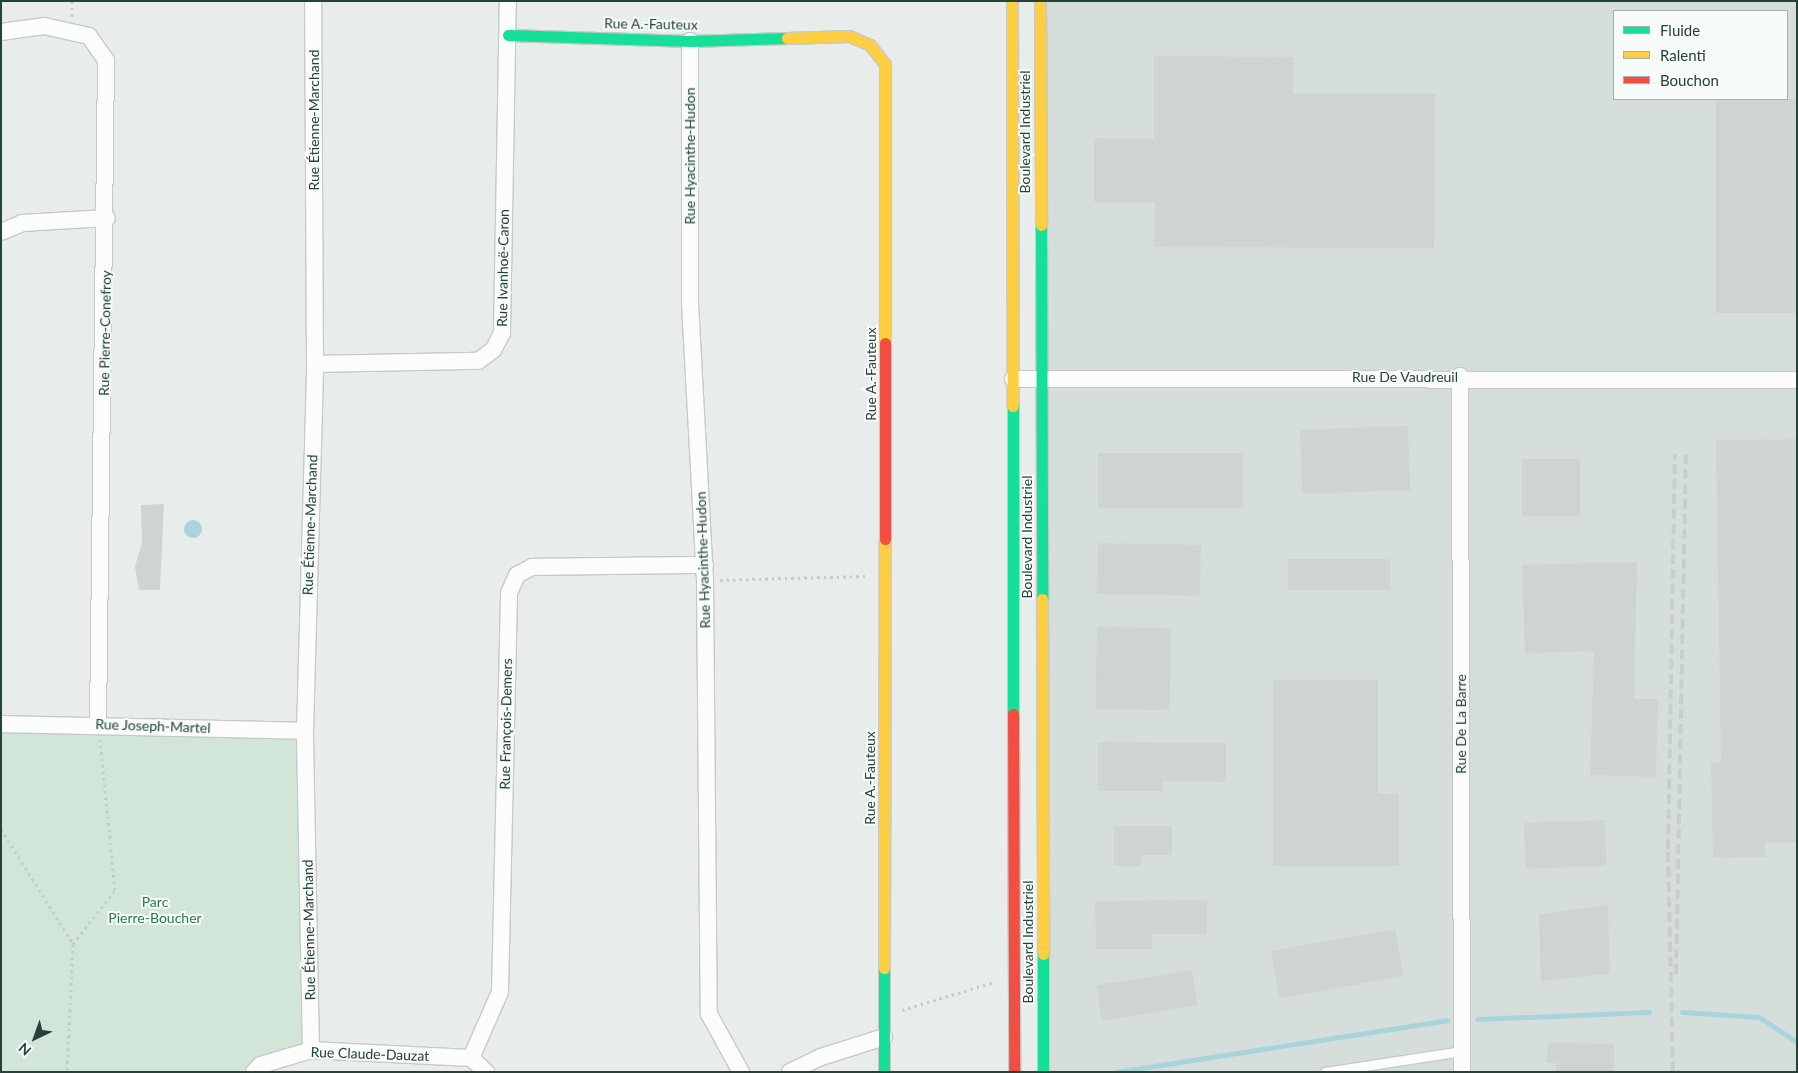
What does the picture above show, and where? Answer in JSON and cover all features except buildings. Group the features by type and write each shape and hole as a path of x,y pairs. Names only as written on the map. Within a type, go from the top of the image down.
{"street":[{"name":"Rue Étienne-Marchand","path":"311,1050 305,731 315,364 313,1"},
{"name":"Rue Ivanhoë-Caron","path":"315,364 478,361 493,350 502,332 508,1"},
{"name":"Boulevard Industriel","path":"1012,1 1013,379 1027,542 1029,1033 1014,1072"},
{"name":"Boulevard Industriel","path":"1040,1 1041,380 1027,542 1028,879 1014,976 1029,1033 1043,1072"},
{"name":"Rue Pierre-Conefroy","path":"1,32 44,26 89,36 106,60 107,218 98,724"},
{"name":"Rue A.-Fauteux","path":"508,35 690,41 850,36 870,45 885,64 887,575 884,1072"},
{"name":"Rue Hyacinthe-Hudon","path":"690,41 690,303 705,573 709,1014 741,1072"},
{"path":"1,232 22,223 107,218"},
{"name":"Rue De Vaudreuil","path":"1013,379 1460,376 1797,380"},
{"name":"Rue De La Barre","path":"1460,376 1462,1072"},
{"name":"Rue François-Demers","path":"471,1058 500,992 509,594 518,575 532,567 705,573"},
{"name":"Rue Joseph-Martel","path":"1,724 98,724 305,731"},
{"path":"790,1072 821,1057 884,1038"},
{"name":"Rue Claude-Dauzat","path":"254,1072 261,1065 311,1050 471,1058"},
{"path":"471,1058 486,1072"}],"lane":[{"path":"1325,1072 1462,1051"}],"path":[{"path":"705,573 887,575"},
{"path":"73,944 115,890 98,724"},
{"path":"1,829 73,944 67,1072"},
{"path":"883,1016 1014,976"}],"shaded area":[{"path":"1046,1 1797,1 1797,1072 1048,1072"}],"green space":[{"name":"Parc Pierre-Boucher","path":"1,724 305,731 311,1050 254,1072 1,1072"}],"water":[{"path":"193,520 201,525 202,529 197,537 193,538 185,533 184,529 189,521"}],"waterway":[{"path":"1477,1019 1649,1012"},
{"path":"1682,1012 1759,1017 1797,1042"},
{"path":"1116,1072 1447,1020"}],"railway":[{"path":"1676,974 1686,450"},
{"path":"1673,1072 1668,849 1675,454"}],"traffic: fast":[{"path":"508,35 690,41 787,38"},
{"path":"1041,225 1042,599"},
{"path":"1013,406 1013,714"},
{"path":"1043,954 1043,1072"},
{"path":"884,968 884,1072"}],"traffic: slow":[{"path":"1012,1 1013,406"},
{"path":"1040,1 1041,225"},
{"path":"787,38 849,36 870,45 885,64 885,343"},
{"path":"884,968 885,539"},
{"path":"1042,599 1043,954"}],"traffic: jam":[{"path":"885,343 885,539"},
{"path":"1013,714 1014,1072"}]}
